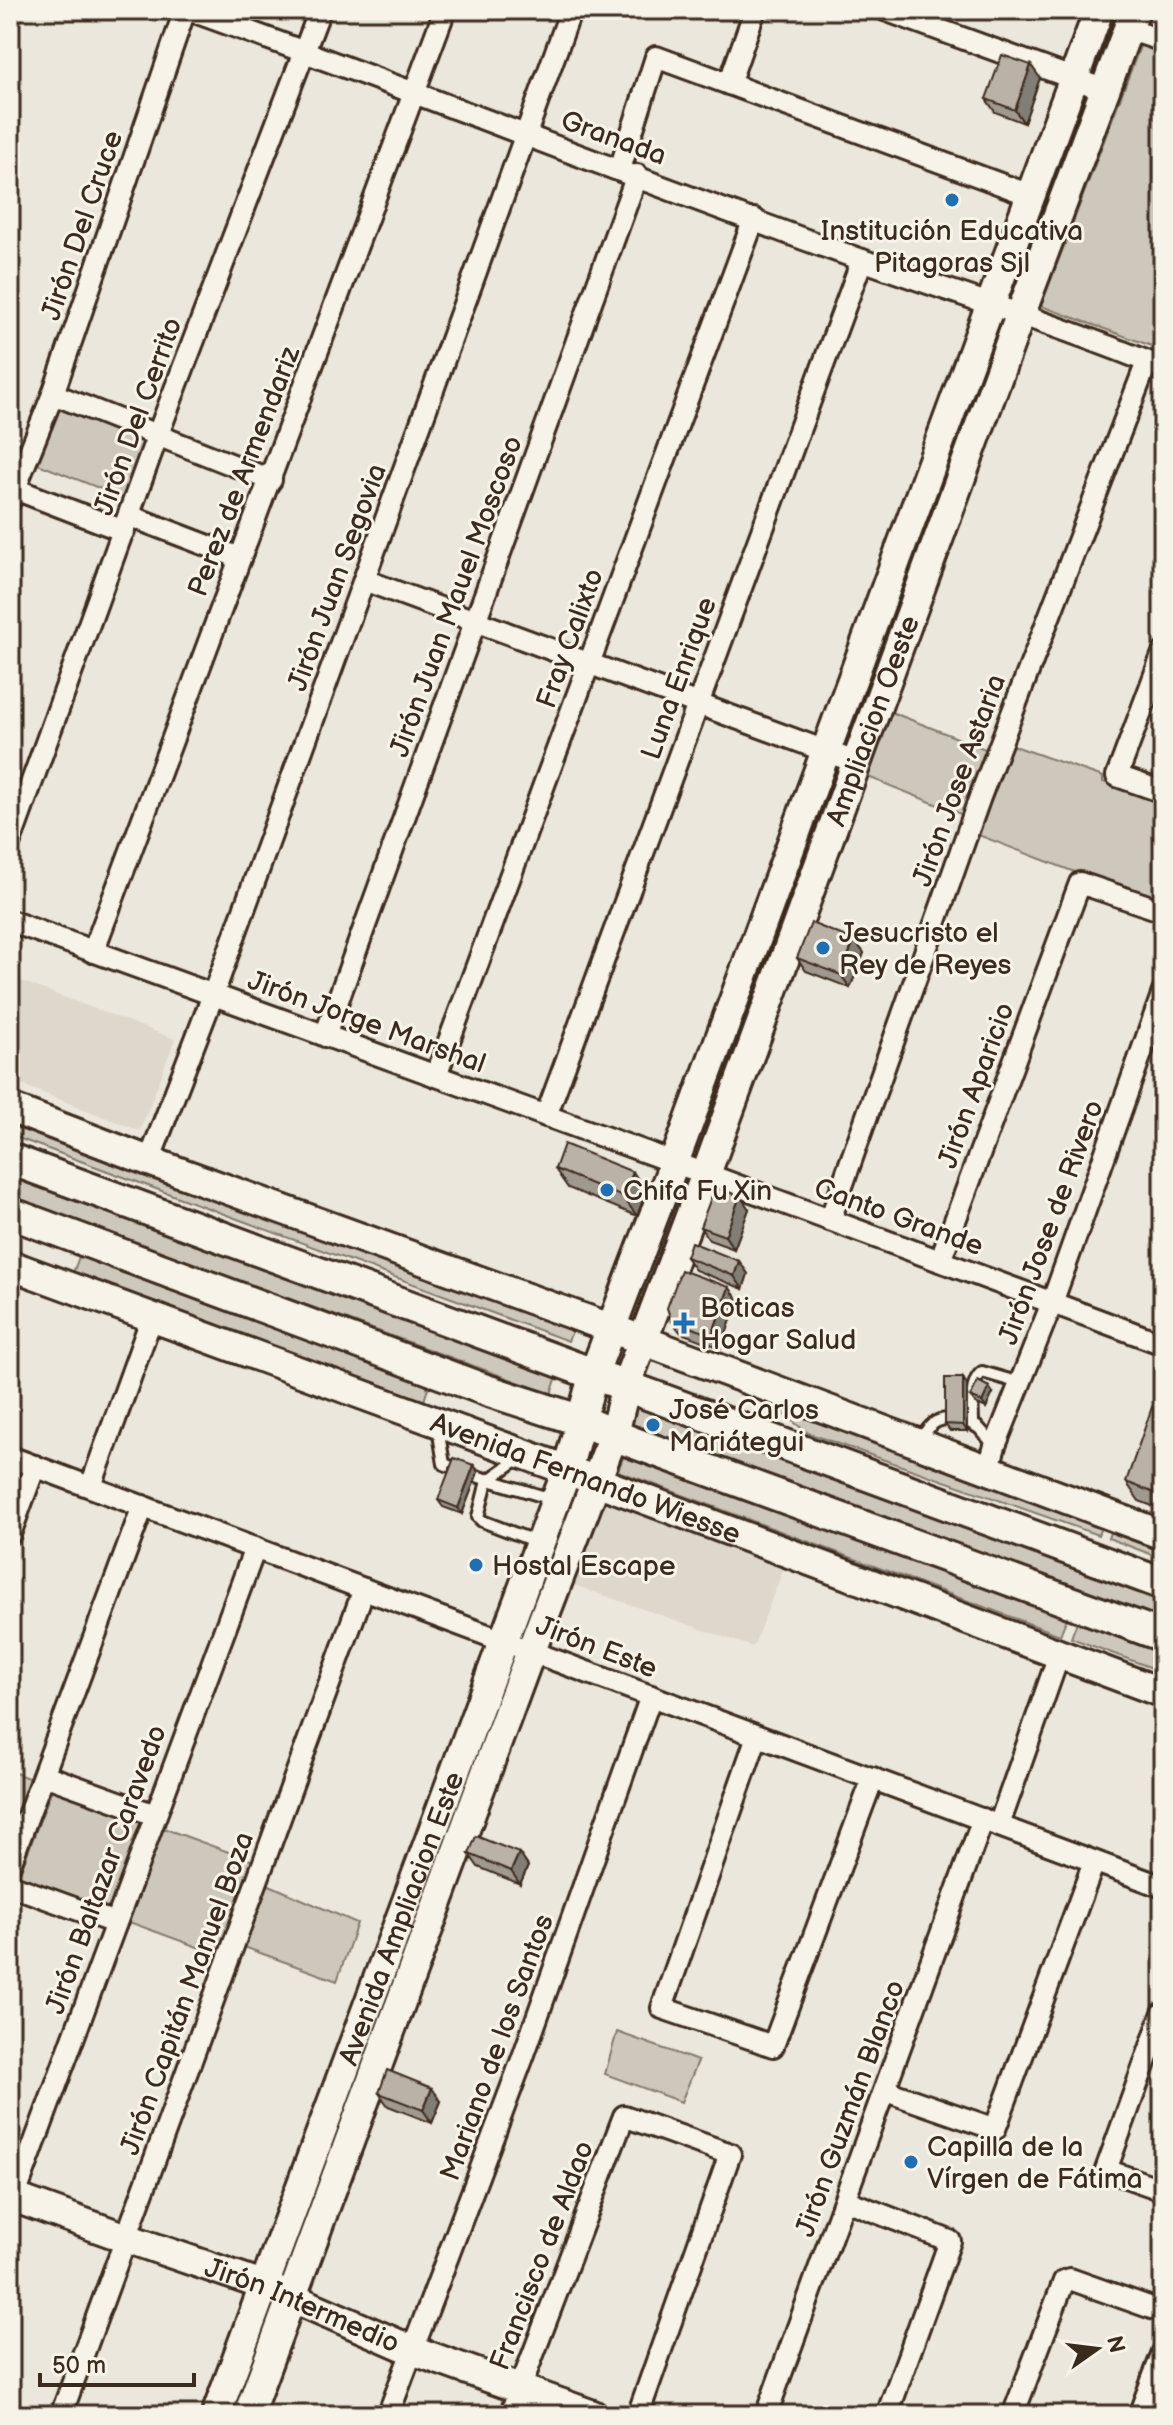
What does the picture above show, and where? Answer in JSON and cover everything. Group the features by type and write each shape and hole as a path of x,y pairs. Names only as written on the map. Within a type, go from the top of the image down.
{"main road":[{"name":"Ampliacion Oeste","path":"582,1421 610,1328 674,1163 1099,10"},
{"name":"Ampliacion Oeste","path":"614,1434 626,1385 1131,19"},
{"path":"10,1108 916,1444 991,1459 1163,1535"},
{"path":"10,1159 1163,1584"},
{"name":"Avenida Fernando Wiesse","path":"10,1213 1163,1636"},
{"name":"Avenida Fernando Wiesse","path":"10,1265 1163,1693"},
{"name":"Avenida Ampliacion Este","path":"248,2415 518,1646 539,1543 582,1421"},
{"name":"Avenida Ampliacion Este","path":"216,2415 263,2285 518,1646 596,1482 614,1434"},
{"name":"Jirón Intermedio","path":"11,2201 263,2285 412,2350 593,2415"}],"street":[{"name":"Granada","path":"187,10 1155,365"},
{"name":"Jirón Del Cruce","path":"12,495 53,394 187,10"},
{"name":"Jirón Del Cerrito","path":"10,842 158,434 320,10"},
{"name":"Perez de Armendariz","path":"93,952 445,10"},
{"name":"Jirón Juan Segovia","path":"149,1161 213,995 571,10"},
{"path":"755,10 729,84 1030,195"},
{"path":"885,10 1105,90"},
{"path":"1131,19 1163,41"},
{"name":"Jirón Juan Mauel Moscoso","path":"325,1036 475,621 628,172 656,57 729,84"},
{"name":"Fray Calixto","path":"436,1076 754,219"},
{"name":"Luna Enrique","path":"546,1116 862,260"},
{"name":"Jirón Jose Astaria","path":"830,1220 980,797 1155,365"},
{"path":"53,394 271,480"},
{"path":"12,495 127,523 240,558"},
{"path":"364,580 855,762"},
{"path":"1163,653 1117,776 1163,792"},
{"name":"Jirón Aparicio","path":"940,1261 1080,883 1163,911"},
{"name":"Jirón Jorge Marshal","path":"10,921 706,1174"},
{"name":"Jirón Jose de Rivero","path":"991,1459 1052,1303 1163,992"},
{"name":"Canto Grande","path":"706,1174 1163,1344"},
{"path":"91,1486 152,1317"},
{"name":"Jirón Este","path":"10,1457 1163,1887"},
{"path":"10,1534 35,1466"},
{"path":"10,1864 143,1506"},
{"name":"Jirón Baltazar Caravedo","path":"11,2201 255,1548"},
{"name":"Jirón Capitán Manuel Boza","path":"61,2415 364,1589"},
{"name":"Jirón Guzmán Blanco","path":"766,2415 886,2091 1059,1655"},
{"name":"Mariano de los Santos","path":"388,2415 523,2057 651,1696"},
{"path":"757,1736 662,2008 773,2046 873,1778"},
{"path":"44,1775 155,1815"},
{"path":"886,2091 994,2129 1094,1862"},
{"path":"10,1885 115,1923"},
{"path":"1163,2013 1106,2170 1163,2190"},
{"name":"Francisco de Aldao","path":"510,2415 624,2116 730,2154 638,2415"},
{"path":"845,2200 950,2241 887,2415"},
{"path":"1013,2415 1066,2280 1163,2312"},
{"path":"1139,2415 1163,2352"}],"lane":[{"path":"991,1459 970,1422 976,1377 982,1372 1020,1383"},
{"path":"916,1444 932,1423 949,1419"},
{"path":"437,1422 444,1464 457,1469"},
{"path":"482,1479 525,1454"},
{"path":"482,1479 556,1501"},
{"path":"482,1479 478,1517 539,1543"}],"shaded area":[{"path":"1141,44 1163,53 1163,350 1041,306"},
{"path":"60,409 145,443 124,498 38,464"},
{"path":"891,712 988,750 963,815 868,777"},
{"path":"1006,743 1163,802 1163,899 1072,871 973,833"},
{"path":"10,977 175,1039 140,1131 10,1080"},
{"path":"10,1120 576,1322 568,1341 10,1135"},
{"path":"10,1160 562,1362 551,1394 10,1197"},
{"path":"82,1249 412,1370 428,1388 424,1401 73,1273"},
{"path":"629,1390 1163,1592 1163,1626 621,1423"},
{"path":"786,1404 1105,1517 1098,1535 808,1433 782,1413"},
{"path":"627,1447 1070,1610 1060,1635 618,1471"},
{"path":"608,1494 787,1560 753,1647 574,1585"},
{"path":"1115,1520 1163,1539 1163,1559 1108,1538"},
{"path":"1080,1614 1163,1646 1163,1672 1071,1638"},
{"path":"10,1771 36,1781 10,1850"},
{"path":"57,1787 145,1822 110,1912 18,1878 52,1789"},
{"path":"163,1828 256,1862 222,1956 129,1922"},
{"path":"267,1884 357,1923 337,1981 244,1947"},
{"path":"617,2032 698,2061 681,2102 605,2074"}],"building":[{"path":"1002,55 1031,65 1015,110 986,99"},
{"path":"811,923 854,940 841,975 797,958"},
{"path":"564,1144 633,1172 623,1197 555,1169"},
{"path":"715,1187 740,1196 725,1236 700,1227"},
{"path":"691,1242 739,1261 734,1276 686,1257"},
{"path":"681,1270 729,1287 712,1335 671,1320 667,1308"},
{"path":"945,1378 963,1378 963,1425 945,1424"},
{"path":"978,1381 989,1387 982,1402 970,1397"},
{"path":"1152,1407 1163,1411 1163,1477 1157,1494 1126,1482"},
{"path":"454,1458 474,1465 458,1508 438,1500"},
{"path":"476,1836 519,1853 511,1871 469,1854"},
{"path":"387,2070 432,2088 423,2110 379,2093"}],"place":[{"name":"Institución Educativa Pitagoras Sjl","path":"952,200"},
{"name":"Jesucristo el Rey de Reyes","path":"823,948"},
{"name":"Chifa Fu Xin","path":"607,1190"},
{"name":"Boticas Hogar Salud","path":"684,1323"},
{"name":"José Carlos Mariátegui","path":"653,1425"},
{"name":"Hostal Escape","path":"476,1565"},
{"name":"Capilla de la Vírgen de Fátima","path":"911,2162"}]}
